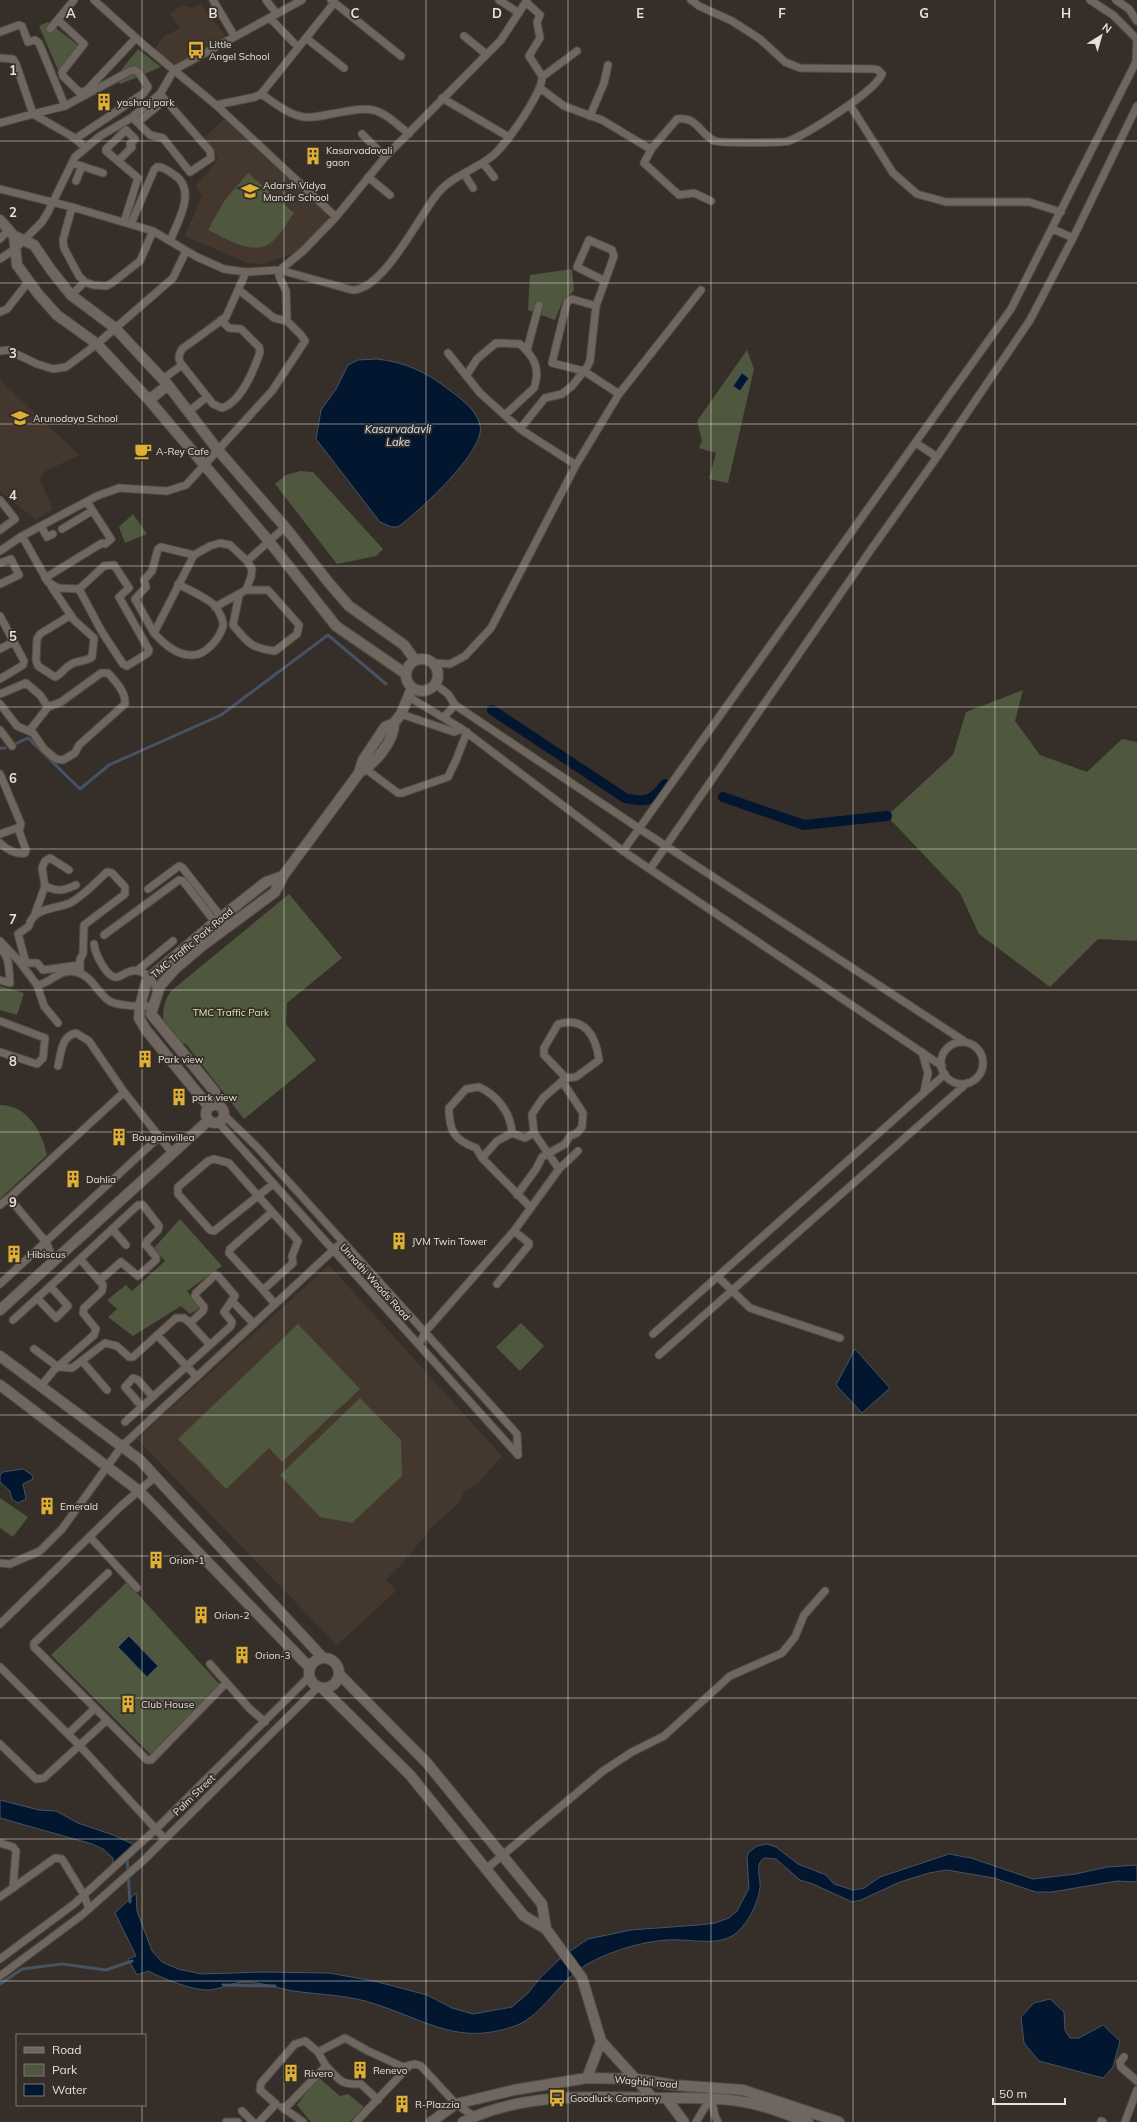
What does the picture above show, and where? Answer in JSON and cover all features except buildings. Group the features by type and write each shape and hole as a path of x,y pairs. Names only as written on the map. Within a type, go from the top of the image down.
{"main road":[{"path":"0,220 12,232 34,245 51,270 71,295 115,328 165,382 217,449 284,527 328,583 349,606 404,645 415,660"},
{"path":"12,232 17,265 57,315 97,344 149,400 206,465 336,626 406,674"},
{"path":"149,400 165,382"},
{"path":"424,659 433,664 438,673 435,684 432,688 410,692 406,674 409,664 415,660 424,659"},
{"name":"TMC Traffic Park Road","path":"152,1010 158,990 175,969 275,892 283,876 362,769 362,760 385,728 394,723 401,714 410,692"},
{"name":"TMC Traffic Park Road","path":"139,1018 146,983 149,978 218,919 266,882 283,876"},
{"path":"152,1010 215,1092 213,1106 206,1115 217,1119"},
{"path":"0,1310 173,1154 217,1119 222,1108 213,1106 146,1030 139,1018"},
{"path":"0,1356 140,1460 323,1658 334,1662 338,1668 338,1679 332,1686 320,1687"},
{"path":"0,1385 107,1465 139,1491 310,1672 320,1687 410,1775 524,1916 546,1929"},
{"path":"310,1672 315,1661 323,1658"},
{"path":"339,1674 427,1763 542,1904 546,1929 557,1946 582,1978 601,2041 652,2097"},
{"path":"580,2097 583,2078 601,2041"},
{"name":"Waghbil road","path":"431,2122 456,2104 514,2090 583,2078 637,2079 669,2084 711,2092 740,2101 759,2101 839,2122"},
{"name":"Waghbil road","path":"463,2122 496,2109 535,2101 580,2097 666,2098 711,2092"},
{"path":"666,2098 684,2122"},
{"name":"Waghbil road","path":"759,2101 808,2122"}],"street":[{"path":"50,29 74,0"},
{"path":"94,0 136,38 216,105 336,217"},
{"path":"213,0 235,37"},
{"path":"266,0 274,16 294,43"},
{"path":"0,259 15,249 42,222 72,163 85,147 132,116 160,94 174,70 302,0"},
{"path":"499,0 519,13"},
{"path":"691,0 699,6 732,21 760,39 792,66 800,68 874,69 882,74 878,82 850,105 787,142 715,141 695,123 684,118 677,119 652,148 644,163 676,194 682,196 698,194 711,201"},
{"path":"623,851 1011,309 1053,229 1136,62 1137,38 1113,14 1090,0"},
{"path":"1116,0 1129,9 1137,21"},
{"path":"0,189 72,207 153,231 186,251 224,268 246,272 280,270 352,290 359,290 373,283 397,254 439,192 451,180 465,175 493,156 509,137 540,88 542,77 529,56 540,38 537,22 540,15 527,1 501,40 385,157 336,217 304,251 280,270 279,276 286,291 287,321"},
{"path":"216,105 261,94 333,2 401,56"},
{"path":"58,20 84,44 62,72 63,76 80,93 87,90 136,38"},
{"path":"0,32 19,25 22,26 28,42 35,40 39,43 65,106"},
{"path":"464,36 486,54"},
{"path":"306,38 344,68"},
{"path":"542,77 577,51"},
{"path":"0,58 13,59 16,64 33,114 75,139 85,147"},
{"path":"590,116 604,83 608,65"},
{"path":"1,121 65,106 130,71 135,70 139,72 153,99"},
{"path":"75,139 144,93 148,87"},
{"path":"540,88 564,106 590,116 652,148"},
{"path":"132,116 150,135 163,138 190,172 211,158 210,151 160,94"},
{"path":"261,94 289,112 303,117 315,117 371,108 383,113 409,134"},
{"path":"442,98 509,137"},
{"path":"138,122 165,100"},
{"path":"850,105 893,173 917,194 946,202 1029,202 1061,212"},
{"path":"650,869 870,551 937,457 1030,320 1073,238 1137,106"},
{"path":"362,134 385,157"},
{"path":"118,161 138,178 127,223"},
{"path":"72,163 103,173"},
{"path":"483,163 494,177"},
{"path":"76,181 82,166"},
{"path":"127,223 154,170 157,167 163,167 180,178 186,198 170,241"},
{"path":"465,175 473,188"},
{"path":"368,178 390,195"},
{"path":"72,207 63,240 64,248 78,276 85,282 102,286 112,283 140,261 153,231"},
{"path":"1053,229 1073,238"},
{"path":"0,239 12,232"},
{"path":"520,429 545,398 562,394 572,386 590,361 596,306 605,281 614,253 589,240 577,267 605,281"},
{"path":"0,351 8,350 37,364 53,369 66,367 97,344 173,278 186,251"},
{"path":"221,320 229,328 240,328 259,347 260,352 249,380 239,394 226,407 217,407 207,397 182,365 179,360 179,354 182,350 226,316 246,272"},
{"path":"0,312 7,309 29,281"},
{"path":"71,295 85,282"},
{"path":"0,584 19,574 12,560 9,559 2,562 0,552 22,536 87,502 119,488 167,491 186,485 206,465 217,449 272,391 304,346 305,341 287,321 274,318 239,290"},
{"path":"433,664 450,664 465,656 491,628 576,466 619,394 701,290"},
{"path":"596,306 572,299 567,302 552,360 555,365 584,371 619,394"},
{"path":"527,350 539,305"},
{"path":"466,376 477,359 496,343 515,342 527,350 536,363 534,388 505,415"},
{"path":"448,353 480,393 520,429 576,466"},
{"path":"165,382 182,365"},
{"path":"188,412 207,397"},
{"path":"916,443 937,457"},
{"path":"0,500 15,519 0,530"},
{"path":"47,580 102,543 105,544 111,539 87,502"},
{"path":"62,529 92,511"},
{"path":"41,526 48,537"},
{"path":"247,561 268,540 284,527"},
{"path":"22,536 47,580 71,615 94,638 92,656 88,660 70,665 60,675 55,677 38,666 36,660 37,639 40,634 71,615"},
{"path":"154,633 194,555 210,546 220,543 230,545 247,561 252,569 251,577 246,590 215,607"},
{"path":"178,584 215,607 223,622 223,627 212,645 198,655 191,656 165,646 154,633 135,599 146,587 144,580 152,571 158,549 161,548 194,555"},
{"path":"47,580 58,588 79,589 104,566 114,565 129,588 119,597 149,650 148,653 128,666 123,664 102,632 79,589"},
{"path":"239,595 233,625 249,645 258,649 275,651 297,634 299,625 268,590 246,590"},
{"path":"0,679 23,665 24,661 1,620"},
{"path":"223,627 233,625"},
{"path":"0,649 13,642"},
{"path":"0,704 3,715 16,726 30,730 44,749 56,759 63,760 75,753 79,745 125,704 125,698 117,682 108,673 101,673 61,702 48,707 30,730"},
{"path":"0,694 26,683 40,695 48,707"},
{"path":"435,684 448,694 455,705 640,829 979,1050 983,1061 977,1077 967,1083 659,1355"},
{"path":"410,692 464,730 623,851 942,1066"},
{"path":"444,717 455,705"},
{"path":"401,714 454,732 464,730"},
{"path":"362,769 398,793 402,793 448,777 458,756 464,730"},
{"path":"0,732 12,746"},
{"path":"0,774 21,824 19,830 26,850 25,853 20,854 4,847 0,843"},
{"path":"0,834 20,827"},
{"path":"69,870 50,858 44,861 42,868 45,886 35,914 30,920 29,926 18,934 25,960 28,963 38,964 43,970 80,969"},
{"path":"148,889 179,866 226,929"},
{"path":"35,914 71,902 107,872 112,873 125,887 125,894 84,925 83,954 80,959 80,969 109,1002 152,1010"},
{"path":"104,935 179,880 183,881 202,906 218,919"},
{"path":"45,886 56,891 63,891 76,885"},
{"path":"56,891 67,904"},
{"path":"0,941 19,961 37,984 44,1006 58,1023"},
{"path":"94,944 94,950 108,974 114,977 119,977 126,972 138,970 173,941"},
{"path":"0,949 3,951 8,962 10,983 0,980"},
{"path":"37,984 44,983 59,970"},
{"path":"138,970 149,978 158,990"},
{"path":"139,1018 152,1010"},
{"path":"517,1195 536,1169 542,1157 548,1153 565,1144 570,1136 577,1133 582,1127 583,1113 564,1080 544,1055 544,1048 558,1024 569,1020 583,1026 595,1038 599,1060 576,1077 564,1080 543,1098 532,1114 534,1133 548,1153 559,1169"},
{"path":"0,1021 45,1038 43,1058 37,1064 0,1052"},
{"path":"58,1066 66,1039 71,1034 76,1033 89,1041 124,1092 173,1154"},
{"path":"964,1041 952,1045 947,1049 942,1060 942,1066 945,1074 955,1082 967,1083"},
{"path":"922,1052 928,1073 927,1084 923,1094"},
{"path":"653,1334 719,1278 945,1074"},
{"path":"512,1133 511,1123 503,1107 494,1096 479,1087 466,1089 449,1108 449,1124 454,1134 463,1143 476,1148 482,1158 530,1208"},
{"path":"0,1205 124,1092"},
{"name":"Unnathi Woods Road","path":"217,1119 258,1148 517,1434 518,1455 333,1251 217,1119"},
{"path":"482,1158 497,1141 512,1133 526,1138 534,1133"},
{"path":"0,1284 160,1137"},
{"path":"419,1345 425,1332 514,1231 559,1169 578,1151"},
{"path":"263,1290 293,1263 292,1256 298,1241 272,1212 258,1196 229,1163 214,1159 208,1161 178,1187 178,1194 210,1230 214,1231 258,1196 273,1184"},
{"path":"9,1198 46,1242 54,1261"},
{"path":"12,1320 138,1205 143,1205 159,1226 158,1230 147,1241 146,1245 156,1257 156,1260 138,1276 121,1262 99,1281"},
{"path":"272,1212 230,1249 229,1253 275,1304"},
{"path":"112,1229 126,1245"},
{"path":"497,1284 529,1246 529,1242 514,1231"},
{"path":"0,1563 10,1564 40,1551 62,1529 122,1446 342,1242"},
{"path":"41,1386 58,1367 94,1335 96,1329 83,1313 84,1308 102,1291 103,1285 80,1258"},
{"path":"125,1422 231,1326 232,1322 224,1312 235,1296 218,1276 215,1275 196,1293 195,1296 204,1307 203,1311 190,1322"},
{"path":"719,1278 750,1308 796,1325 840,1338"},
{"path":"37,1298 56,1318 67,1309 68,1306 50,1286"},
{"path":"232,1301 254,1324"},
{"path":"34,1349 58,1367 72,1368 105,1343 117,1346 129,1357 133,1357 176,1318 184,1318 190,1322 210,1345"},
{"path":"158,1335 197,1377"},
{"path":"82,1361 107,1390"},
{"path":"142,1407 125,1387 133,1378 138,1380 153,1397"},
{"path":"0,1624 155,1477"},
{"path":"90,1537 137,1588"},
{"path":"108,1573 34,1643 34,1647 147,1760 151,1760 226,1683"},
{"path":"486,1869 603,1772 632,1752 664,1736 730,1676 782,1653 795,1637 804,1615 825,1591"},
{"path":"210,1664 226,1683 265,1722"},
{"path":"0,1666 80,1746 164,1838"},
{"path":"0,1959 74,1904 123,1860 265,1722 310,1672"},
{"name":"Palm Street","path":"0,1976 82,1915 144,1860 164,1838 320,1687"},
{"path":"68,1734 95,1708"},
{"path":"0,1744 36,1779 44,1778 107,1720"},
{"path":"0,1843 13,1847 16,1851 13,1888"},
{"path":"2,1893 13,1888 55,1858 62,1859 84,1895 88,1909"},
{"path":"318,2052 345,2038 368,2052 403,2067 410,2065 421,2066 456,2104 474,2117"},
{"path":"303,2122 276,2104 260,2090 261,2083 295,2044 305,2041 318,2052 326,2066 342,2082 347,2085 361,2084 378,2100"},
{"path":"1124,2057 1120,2062 1121,2067 1137,2081"},
{"path":"356,2122 410,2065"},
{"path":"284,2109 326,2066"},
{"path":"1125,2122 1137,2090"},
{"path":"696,2122 711,2092"},
{"path":"711,2092 718,2122"},
{"path":"259,2122 276,2104"},
{"path":"242,2111 253,2122"},
{"path":"226,2122 238,2122"}],"shaded area":[{"path":"201,4 231,43 178,69 154,50 163,37 180,28 170,14 182,5 193,8"},
{"name":"Adarsh Vidya Mandir School","path":"224,119 331,218 297,252 262,264 247,263 185,236 202,196 195,186 218,160 205,137"},
{"name":"Arunodaya School","path":"0,380 79,455 44,472 40,480 53,509 36,520 0,491"},
{"path":"329,1265 502,1456 478,1483 464,1492 459,1503 432,1527 403,1563 386,1579 396,1591 337,1645 137,1439"}],"green space":[{"path":"48,22 83,49 61,77 39,26"},
{"path":"138,49 161,67 121,84 114,79"},
{"path":"248,173 294,213 276,238 268,244 251,248 242,246 208,230 224,201"},
{"path":"572,269 574,291 563,300 555,320 528,310 530,275"},
{"path":"747,350 754,369 728,483 709,479 716,453 699,448 702,441 697,421"},
{"path":"300,471 313,472 383,549 376,556 337,564 275,484 286,475"},
{"path":"133,514 147,534 125,543 119,527"},
{"path":"1023,690 1015,721 1040,755 1087,772 1122,739 1137,742 1137,941 1098,939 1050,987 979,934 960,893 887,816 953,755 966,712"},
{"name":"TMC Traffic Park","path":"289,894 342,958 287,1003 286,1024 316,1060 244,1119 186,1044 168,1039 163,1020 165,1003 171,991"},
{"path":"0,986 24,993 17,1015 0,1010"},
{"path":"0,1105 10,1106 18,1110 32,1121 45,1146 47,1155 0,1199"},
{"path":"180,1219 222,1266 187,1291 200,1308 190,1314 181,1306 133,1336 108,1317 117,1309 107,1300 126,1285 132,1291 165,1261 154,1248"},
{"path":"521,1323 544,1346 520,1371 496,1347"},
{"path":"298,1324 360,1389 282,1462 269,1448 226,1489 178,1439"},
{"path":"360,1398 401,1440 402,1476 352,1523 320,1517 280,1475"},
{"path":"0,1498 28,1517 13,1537 0,1528"},
{"path":"127,1582 221,1686 151,1755 51,1655"},
{"path":"318,2077 340,2096 348,2094 364,2107 350,2122 311,2122 297,2105"}],"water":[{"name":"Kasarvadavli Lake","path":"377,359 406,365 432,378 472,409 480,425 479,436 473,449 462,464 435,495 398,527 392,527 380,522 316,439 321,410 336,389 348,365 358,360"},
{"path":"742,373 749,378 740,391 733,386"},
{"path":"855,1349 890,1388 862,1413 836,1385"},
{"path":"23,1469 32,1475 33,1479 23,1484 26,1499 18,1503 12,1499 10,1491 0,1482 0,1475 3,1472"},
{"path":"129,1636 158,1666 147,1677 118,1647"},
{"path":"0,1800 39,1810 56,1811 78,1823 113,1835 137,1846 112,1870 113,1858 103,1849 92,1844 0,1818"},
{"path":"767,1844 776,1847 798,1864 826,1875 834,1884 853,1890 864,1888 880,1877 949,1854 971,1858 1033,1879 1076,1874 1107,1867 1137,1865 1137,1882 1117,1881 1052,1892 1036,1892 994,1878 947,1870 929,1873 900,1882 861,1900 852,1902 813,1884 800,1880 776,1859 764,1858 759,1864 760,1888 757,1901 746,1922 732,1936 726,1939 713,1941 666,1940 640,1944 609,1954 589,1963 577,1971 539,2010 522,2023 493,2032 475,2033 443,2029 378,2005 347,1997 293,1991 265,1984 248,1982 202,1990 178,1984 148,1971 137,1975 128,1959 136,1956 115,1913 136,1893 137,1911 152,1951 162,1962 178,1969 201,1974 263,1972 329,1973 374,1981 427,1995 452,2008 473,2014 512,2007 528,1993 541,1977 563,1956 588,1939 631,1930 715,1923 729,1918 737,1911 749,1888 747,1857 749,1852 757,1846"},
{"path":"1050,1999 1064,2012 1065,2030 1070,2038 1079,2038 1103,2025 1120,2041 1113,2067 1103,2078 1039,2061 1024,2043 1021,2017 1034,2003"}],"waterway":[{"path":"15,744 28,738 80,789 109,765 221,715 328,635 386,684"},
{"path":"492,710 625,798 638,800 648,799 656,794 665,784"},
{"path":"0,748 5,748"},
{"path":"723,797 804,825 887,816"},
{"path":"127,1857 130,1902"},
{"path":"0,1984 22,1969 62,1964 106,1970 132,1961"},
{"path":"223,1985 275,1986"}],"place":[{"name":"Little Angel School","path":"196,50"},
{"name":"yashraj park","path":"104,102"},
{"name":"Kasarvadavali gaon","path":"313,156"},
{"name":"Adarsh Vidya Mandir School","path":"250,191"},
{"name":"Arunodaya School","path":"20,418"},
{"name":"A-Rey Cafe","path":"143,451"},
{"name":"Park view","path":"145,1059"},
{"name":"park view","path":"179,1097"},
{"name":"Bougainvillea","path":"119,1137"},
{"name":"Dahlia","path":"73,1179"},
{"name":"JVM Twin Tower","path":"399,1241"},
{"name":"Hibiscus","path":"14,1254"},
{"name":"Emerald","path":"47,1506"},
{"name":"Orion-1","path":"156,1560"},
{"name":"Orion-2","path":"201,1615"},
{"name":"Orion-3","path":"242,1655"},
{"name":"Club House","path":"128,1704"},
{"name":"Renevo","path":"360,2070"},
{"name":"Rivero","path":"291,2073"},
{"name":"Goodluck Company","path":"557,2098"},
{"name":"R-Plazzia","path":"402,2104"}]}
